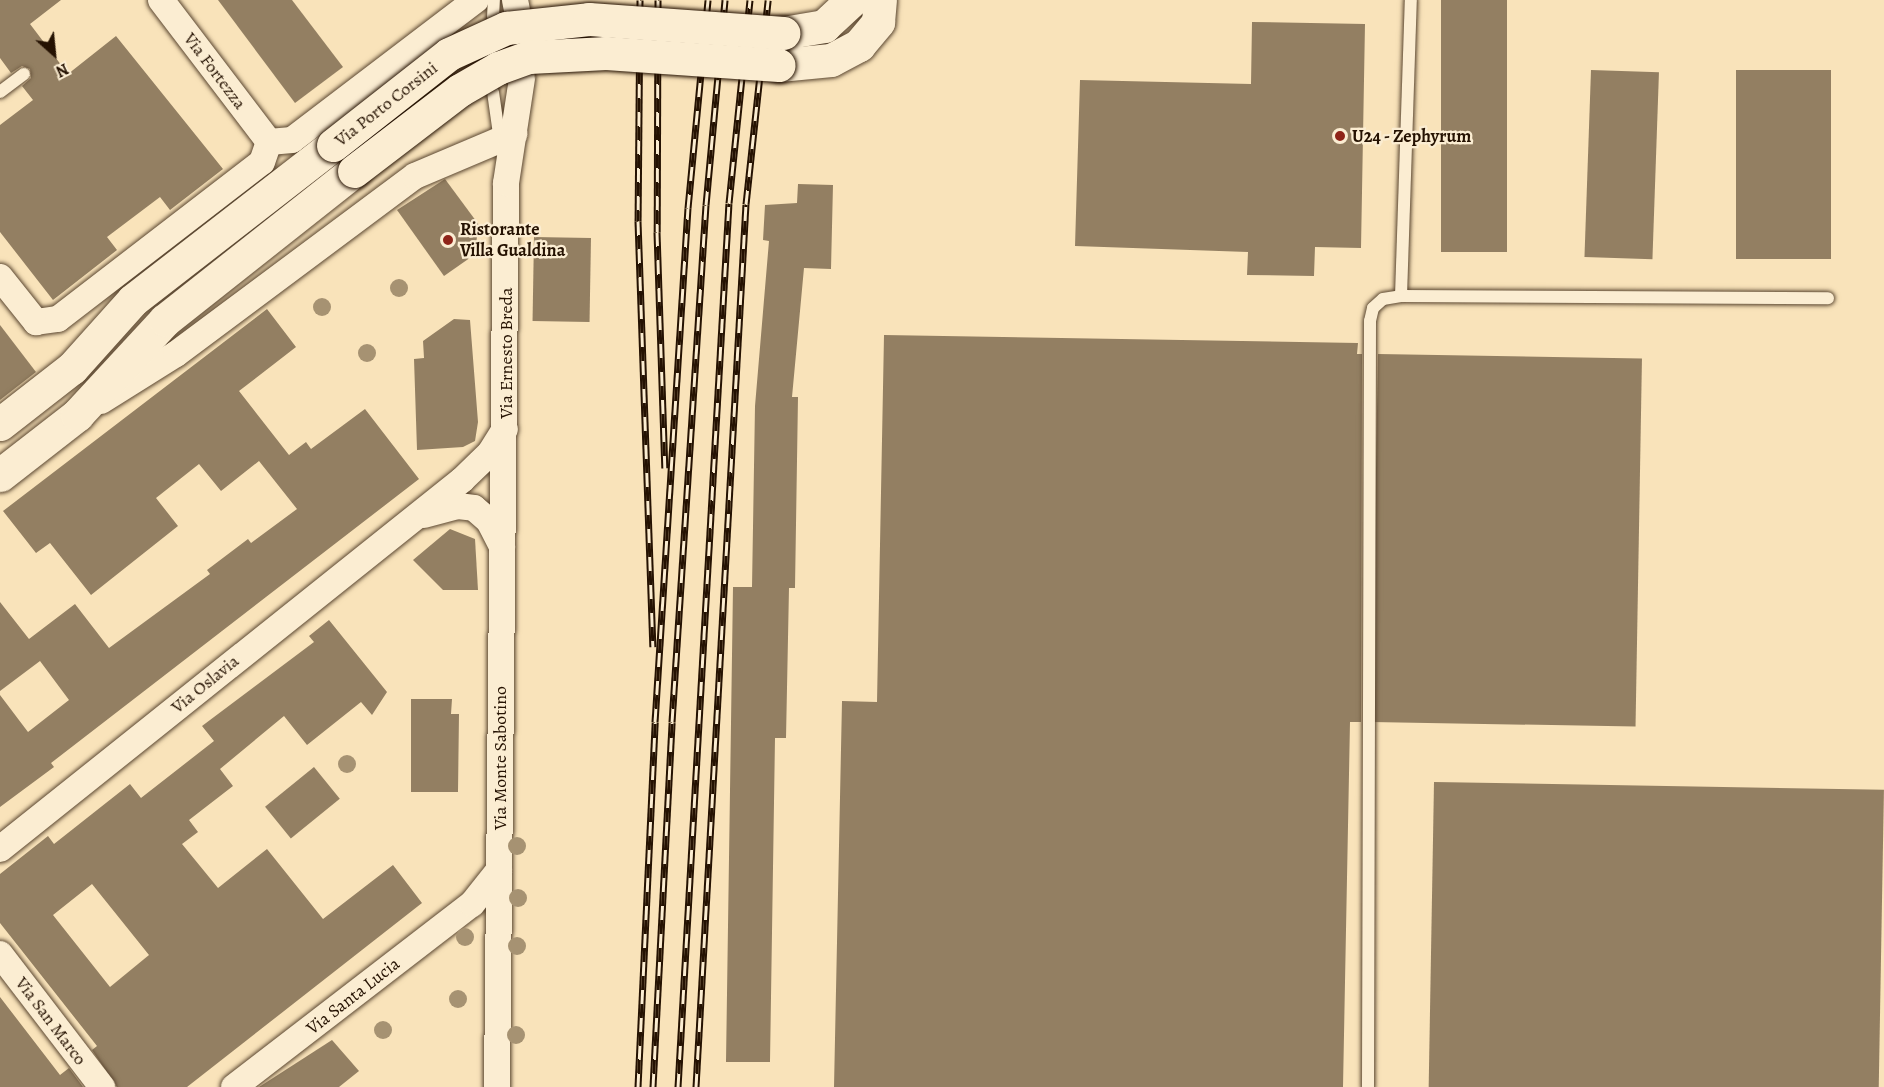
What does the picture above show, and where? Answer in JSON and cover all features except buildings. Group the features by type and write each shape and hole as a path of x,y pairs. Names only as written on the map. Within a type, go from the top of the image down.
{"street":[{"name":"Via Fortezza","path":"161,0 269,142"},
{"name":"Via Porto Corsini","path":"77,415 165,320 460,90 498,68 528,57 781,49 824,26 852,0"},
{"name":"Via Porto Corsini","path":"0,424 72,368 133,300 449,54 506,28 589,19 781,49 831,60 859,45 878,22 880,0"},
{"name":"Via Porto Corsini","path":"269,142 292,140 499,5"},
{"name":"Via Ernesto Breda","path":"506,429 507,137 522,78"},
{"name":"Via Porto Corsini","path":"0,475 77,415 176,354 415,176 507,137"},
{"path":"0,277 32,319 43,324 58,319 262,162 269,142"},
{"name":"Via Oslavia","path":"0,849 479,465 506,429"},
{"name":"Via Monte Sabotino","path":"497,1087 502,548 506,429"},
{"name":"Via Oslavia","path":"410,520 458,506 474,508 489,520 502,548"},
{"name":"Via Santa Lucia","path":"234,1087 472,904 500,870"},
{"path":"472,904 490,907 499,921"},
{"name":"Via San Marco","path":"0,954 102,1087"}],"lane":[{"path":"1401,296 1412,0"},
{"path":"0,92 24,74"},
{"name":"Via Ernesto Breda","path":"493,92 507,137"},
{"path":"1368,1087 1370,321 1378,302 1401,296 1828,298"}],"railway":[{"path":"640,0 638,221 653,647"},
{"path":"658,0 657,232 665,468"},
{"path":"638,1087 655,722 688,208 708,0"},
{"path":"653,1087 672,722 706,205 725,0"},
{"path":"678,1087 729,203 750,0"},
{"path":"696,1087 746,204 768,0"}],"place":[{"name":"U24 - Zephyrum","path":"1340,136"},
{"name":"Ristorante Villa Gualdina","path":"448,240"}]}
